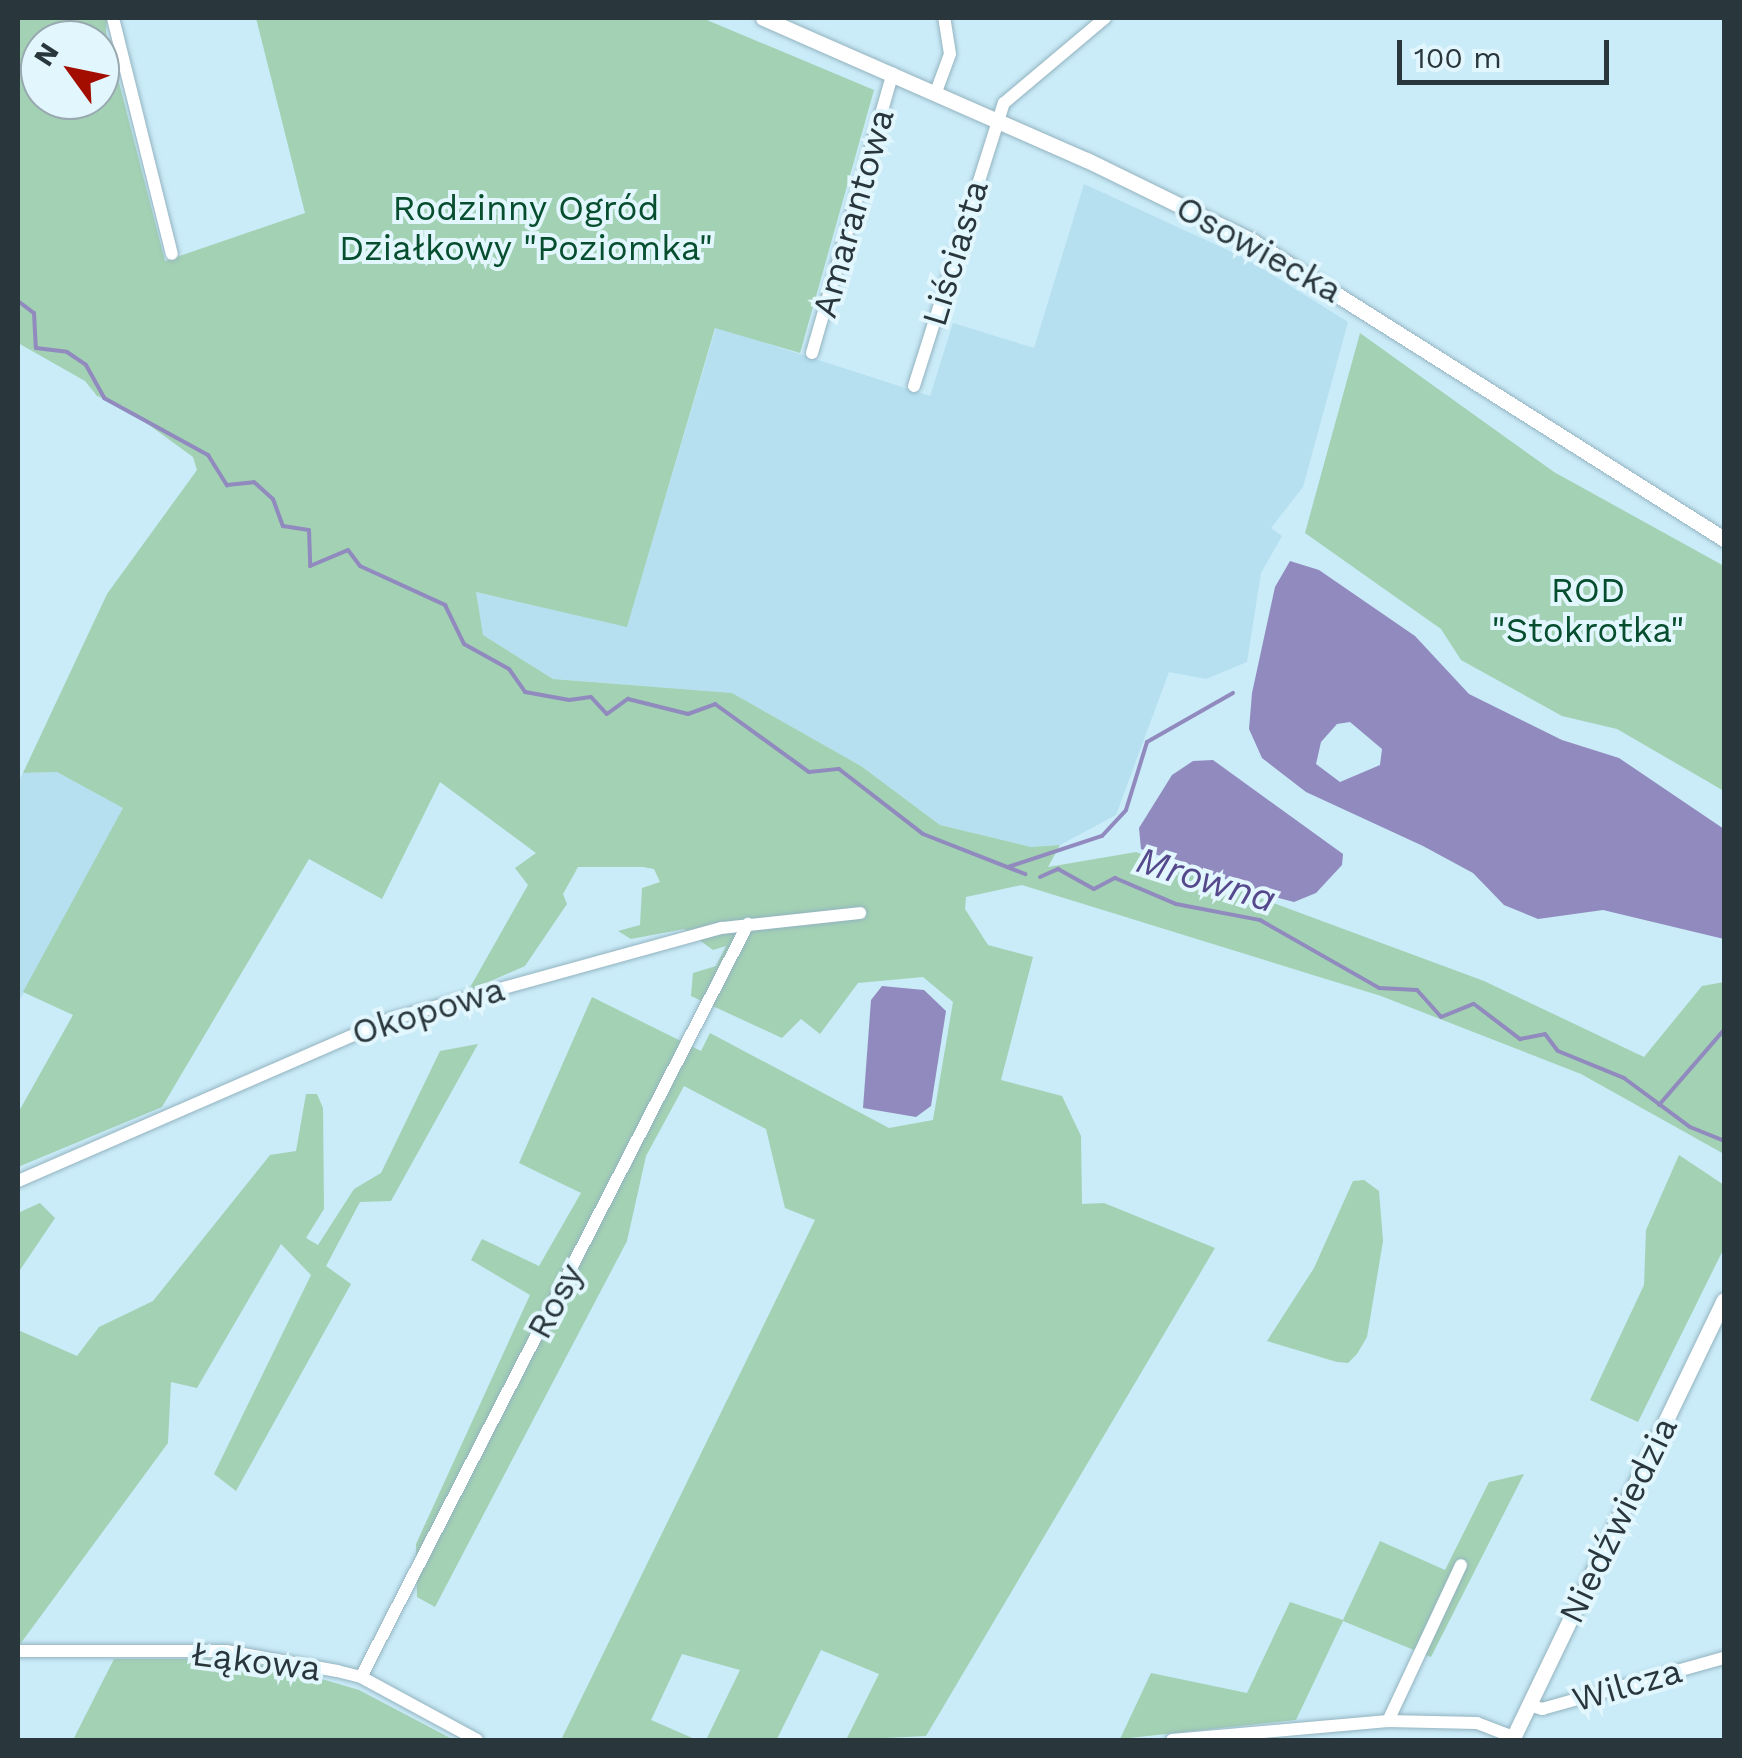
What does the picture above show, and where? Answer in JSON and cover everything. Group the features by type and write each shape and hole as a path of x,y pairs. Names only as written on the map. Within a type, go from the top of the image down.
{"street":[{"path":"113,18 172,254"},
{"name":"Osowiecka","path":"763,18 996,119 1294,264 1573,449 1724,538"},
{"path":"936,92 950,54 944,18"},
{"path":"996,119 1004,104 1105,18"},
{"name":"Amarantowa","path":"812,353 894,74"},
{"name":"Liściasta","path":"914,386 996,119"},
{"name":"Okopowa","path":"18,1181 358,1030 748,924 860,913"},
{"name":"Rosy","path":"361,1677 748,924"},
{"name":"Niedźwiedzia","path":"1513,1739 1724,1300"},
{"path":"1388,1721 1461,1565"},
{"name":"Łąkowa","path":"18,1651 226,1651 361,1677 477,1740"},
{"name":"Wilcza","path":"1529,1706 1542,1710 1724,1658"},
{"path":"1172,1740 1296,1735 1388,1721 1477,1723 1513,1739"}],"shaded area":[{"path":"1084,184 1247,259 1348,322 1303,487 1271,528 1282,536 1261,573 1247,662 1206,679 1169,672 1116,815 1060,845 1031,847 940,825 861,766 732,693 553,679 483,635 475,592 627,626 716,327 930,396 953,323 1034,348"},
{"path":"1290,561 1319,570 1415,636 1469,694 1562,740 1619,758 1724,829 1724,939 1603,910 1538,919 1504,905 1473,873 1306,792 1262,758 1249,729 1252,693 1275,587","holes":["1350,722 1382,749 1380,765 1340,782 1316,764 1321,742 1337,724"]},
{"path":"1213,760 1343,854 1342,865 1316,893 1294,902 1141,849 1139,828 1172,775 1193,761"},
{"path":"57,772 124,808 18,1003 18,782 23,773"},
{"path":"882,986 924,990 946,1011 931,1106 916,1117 863,1108 871,1000"}],"green space":[{"name":"Rodzinny Ogród Działkowy \"Poziomka\"","path":"18,18 107,18 20,20 20,120 120,120 120,86 165,261 305,213 256,18 702,18 874,90 800,353 715,328 627,627 476,592 483,635 553,679 732,693 861,766 940,825 1031,847 1060,845 1048,867 1136,852 1484,981 1644,1057 1702,986 1724,982 1724,1154 1581,1074 1381,996 1022,885 966,897 965,909 988,945 1033,957 1001,1080 1062,1096 1081,1136 1082,1204 1104,1203 1215,1248 926,1736 846,1740 879,1674 821,1650 777,1739 707,1738 740,1670 682,1654 651,1720 697,1740 561,1740 815,1220 785,1208 766,1129 684,1086 646,1156 627,1241 435,1607 417,1597 416,1544 530,1295 471,1260 482,1239 539,1266 581,1193 519,1163 592,997 701,1051 710,1033 889,1128 933,1120 953,1002 923,977 858,983 820,1034 801,1019 782,1038 691,996 693,973 716,966 726,946 713,950 684,929 631,939 618,931 640,925 642,888 660,882 654,869 643,867 578,867 563,894 567,904 525,966 468,991 528,885 515,868 536,853 440,782 382,899 309,859 162,1107 18,1167 18,1113 73,1015 23,992 123,808 57,772 23,773 107,594 197,470 193,457 123,406 97,396 85,381 18,343"},
{"name":"ROD \"Stokrotka\"","path":"1360,333 1554,472 1724,566 1724,791 1617,729 1562,716 1461,660 1441,629 1305,533"},
{"path":"478,1044 391,1201 360,1202 326,1266 351,1284 236,1491 214,1474 311,1275 281,1244 197,1388 171,1382 168,1443 18,1647 18,1330 77,1356 99,1327 153,1301 270,1155 296,1151 306,1094 317,1094 323,1108 324,1209 306,1238 318,1245 354,1189 381,1173 440,1051"},
{"path":"1679,1155 1724,1185 1724,1248 1638,1422 1590,1400 1644,1285 1646,1230"},
{"path":"1364,1180 1379,1191 1383,1241 1367,1337 1357,1354 1348,1363 1337,1362 1267,1341 1314,1268 1353,1181"},
{"path":"40,1203 55,1218 18,1273 18,1213"},
{"path":"1524,1474 1431,1657 1343,1621 1296,1720 1120,1739 1151,1673 1247,1693 1290,1602 1343,1620 1380,1541 1445,1570 1489,1482"},
{"path":"114,1659 220,1659 288,1669 359,1690 454,1740 73,1740"}],"waterway":[{"name":"Mrowna","path":"18,301 34,313 36,348 67,352 86,365 104,398 208,455 227,485 254,482 273,499 283,526 309,530 310,566 348,550 360,566 445,605 464,644 509,669 525,692 569,700 591,697 607,714 628,699 688,714 715,704 809,772 839,769 923,834 1025,874"},
{"name":"Mrowna","path":"1008,867 1102,836 1126,810 1147,742 1233,693"},
{"name":"Mrowna","path":"1040,877 1058,869 1094,889 1115,878 1176,904 1260,920 1379,988 1417,990 1441,1017 1474,1004 1520,1039 1545,1034 1558,1051 1624,1078 1690,1127 1724,1141"},
{"name":"Mrowna","path":"1659,1105 1724,1030"}]}
